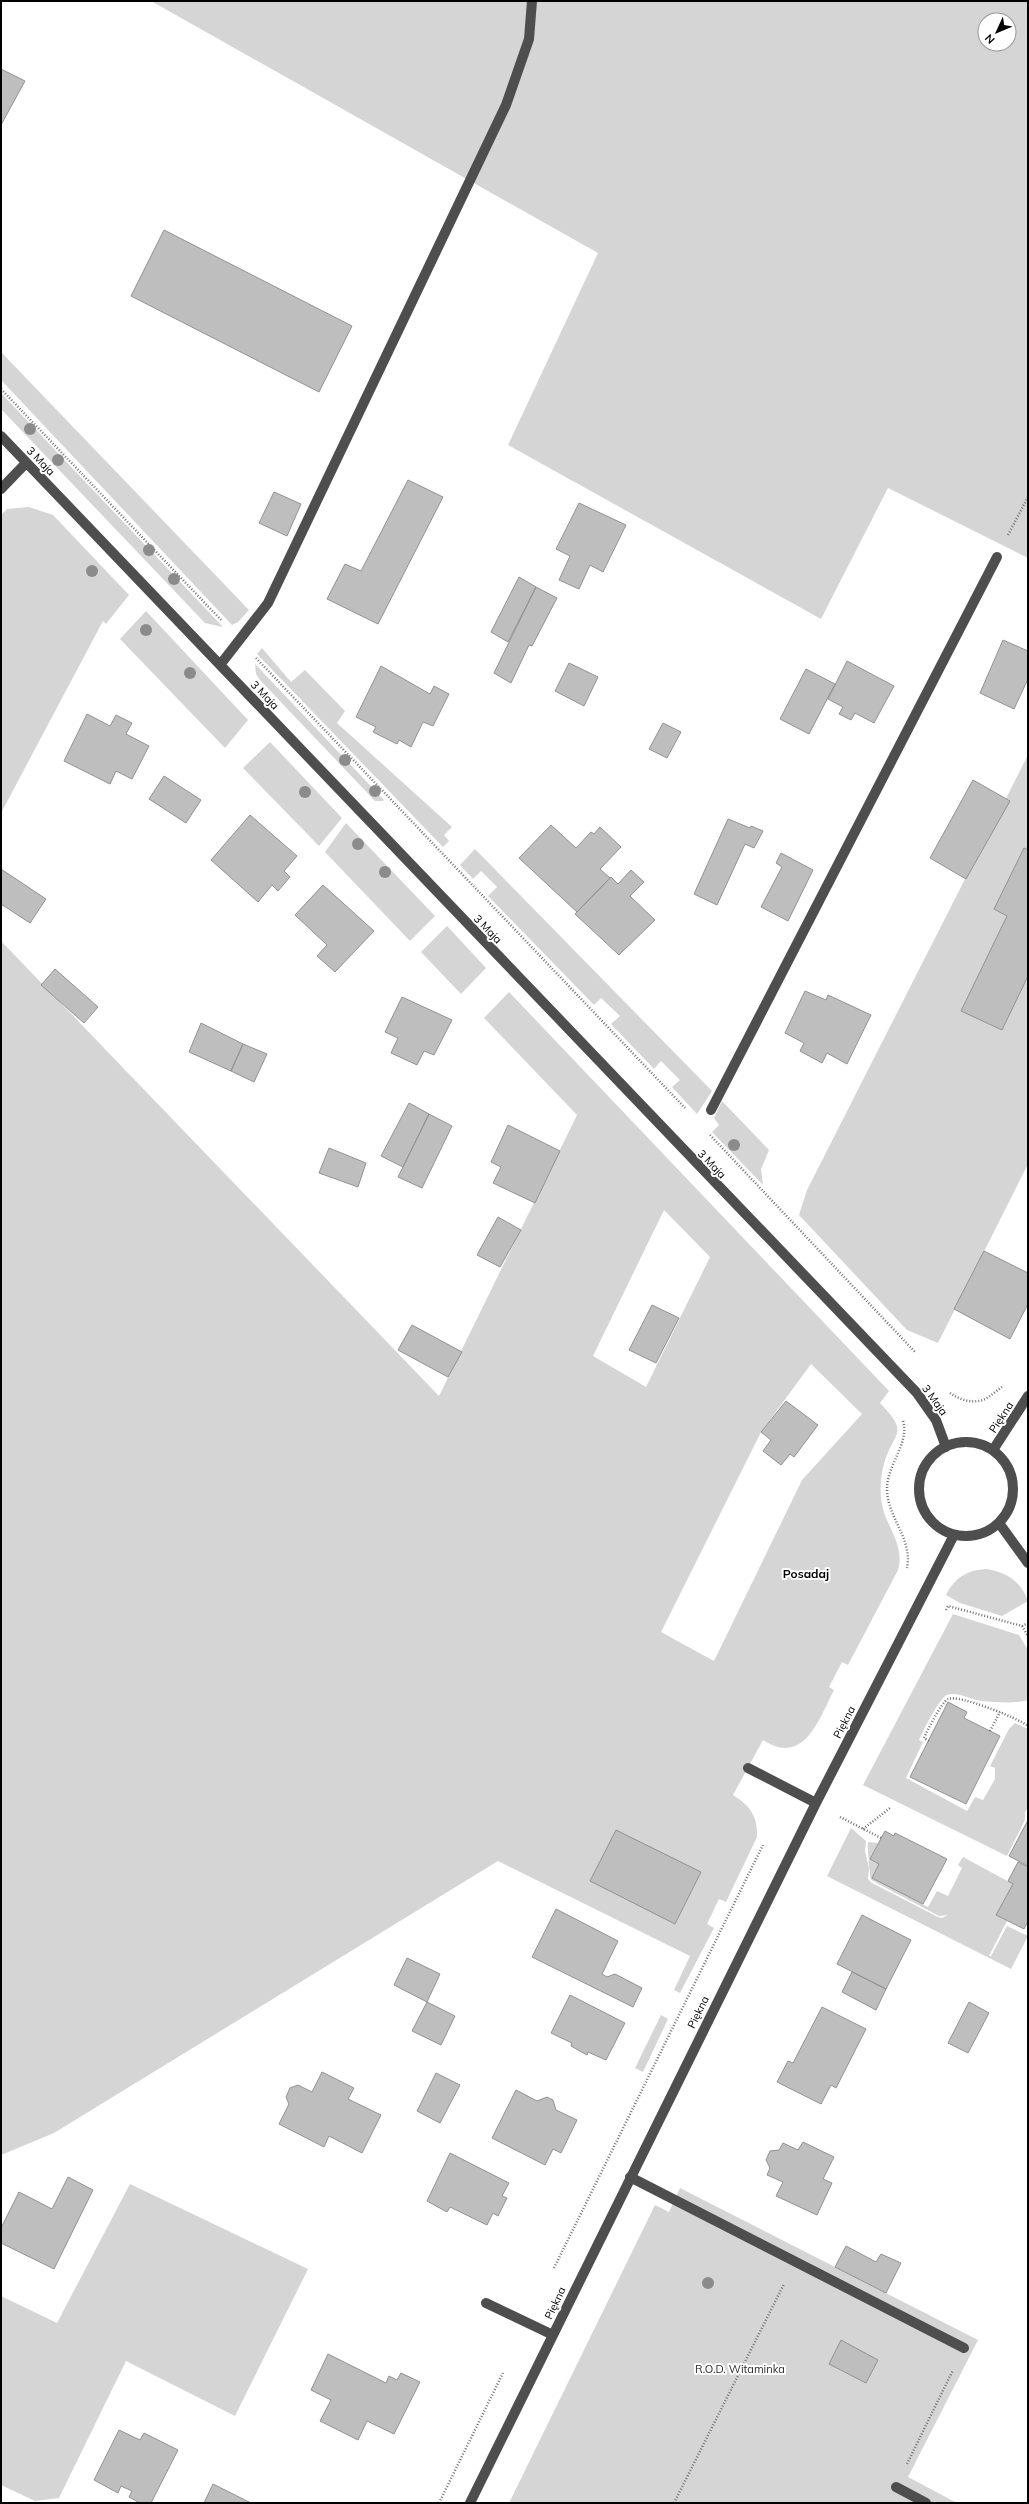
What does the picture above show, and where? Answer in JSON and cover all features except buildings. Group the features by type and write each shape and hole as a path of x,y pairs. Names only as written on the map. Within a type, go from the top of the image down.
{"street":[{"path":"220,665 268,603 506,105 529,39 532,1"},
{"name":"3 Maja","path":"1,436 917,1393 936,1420 946,1447"},
{"path":"1,488 26,463"},
{"path":"711,1110 997,557"},
{"name":"Piękna","path":"993,1450 1028,1396"},
{"path":"962,1442 978,1443 993,1450 1005,1462 1012,1477 1014,1494 1009,1510 999,1523 986,1532 970,1536 954,1535 939,1528 928,1516 920,1501 919,1485 924,1469 933,1456 946,1447 962,1442"},
{"path":"999,1523 1028,1563"},
{"name":"Piękna","path":"470,2503 816,1803 954,1535"},
{"path":"748,1768 816,1803"},
{"path":"630,2177 964,2348"},
{"path":"486,2303 553,2335"},
{"path":"896,2487 926,2503"}],"path":[{"path":"1,389 686,1109"},
{"path":"997,557 1028,497"},
{"path":"708,1132 914,1348 917,1359"},
{"path":"944,1390 958,1399 970,1401 985,1400 1001,1387 1008,1391"},
{"path":"901,1417 905,1428 904,1437 891,1467 887,1497 889,1509 903,1536 908,1554 905,1574"},
{"path":"944,1614 948,1606 1022,1626 1028,1623"},
{"path":"1022,1626 1028,1636"},
{"path":"928,1740 924,1738 931,1722 948,1699 988,1707 1028,1726"},
{"path":"990,1731 1000,1712"},
{"path":"863,1830 890,1808"},
{"path":"840,1817 881,1838"},
{"path":"554,2268 762,1845"},
{"path":"674,2503 795,2262"},
{"path":"896,2487 964,2348"},
{"path":"439,2503 503,2373"}],"green space":[{"path":"151,1 1028,1 1028,558 888,488 821,619 508,445 598,253"},
{"path":"1,352 249,610 238,622 232,625 1,380"},
{"path":"1,393 223,627 205,623 1,409"},
{"path":"29,507 53,515 129,595 106,624 103,621 1,813 1,515 7,509"},
{"path":"146,611 248,720 225,748 120,639"},
{"path":"262,648 291,682 305,670 345,711 337,723 452,827 444,835 449,841 443,847 257,654"},
{"path":"255,664 384,800 383,801 375,801 260,680 256,674"},
{"path":"270,742 342,818 319,846 243,768"},
{"path":"1028,755 1028,1164 938,1343 907,1330 799,1215 807,1190"},
{"path":"346,823 435,916 410,941 325,852"},
{"path":"475,849 712,1091 697,1114 672,1087 680,1080 661,1061 654,1069 611,1024 620,1016 601,998 594,1005 488,896 497,887 481,871 473,879 460,865"},
{"path":"447,926 486,968 461,994 421,952"},
{"path":"1,941 439,1396 577,1115 484,1018 509,992 889,1391 880,1403 895,1421 897,1433 884,1464 881,1476 881,1493 882,1506 885,1516 899,1551 900,1560 898,1570 848,1665 842,1662 829,1687 834,1690 816,1726 800,1744 789,1748 777,1747 763,1740 733,1795 744,1803 752,1812 756,1823 757,1837 726,1902 719,1899 707,1924 714,1928 680,1993 674,1990 690,1956 498,1861 54,2133 1,2155","holes":["664,1210 710,1257 646,1387 593,1356","811,1364 862,1414 802,1480 714,1661 661,1632 761,1432"]},
{"path":"722,1101 769,1150 761,1169 763,1185 712,1132 719,1125 714,1118"},
{"path":"986,1569 1000,1572 1012,1579 1021,1588 1028,1601 1002,1616 960,1603 946,1595 953,1584 962,1576 973,1571"},
{"path":"953,1614 1019,1635 1028,1650 1028,1700 1018,1702 999,1702 982,1701 954,1694 945,1696 934,1710 921,1735 919,1740 923,1742 906,1778 967,1811 975,1797 983,1800 995,1779 995,1768 990,1766 1009,1729 1015,1723 1028,1729 1028,1807 1025,1812 1025,1820 1007,1856 863,1785"},
{"path":"851,1828 866,1841 865,1851 869,1868 868,1879 872,1883 938,1917 942,1918 948,1915 939,1916 871,1880 868,1842 878,1843 870,1859 879,1864 873,1878 928,1907 937,1891 948,1896 962,1868 958,1865 963,1857 1013,1884 997,1915 1007,1921 989,1956 991,1956 1007,1926 1028,1936 1011,1969 827,1876"},
{"path":"661,2015 668,2019 643,2072 635,2068"},
{"path":"130,2184 308,2269 235,2416 126,2361 59,2498 35,2501 1,2485 1,2296 57,2323"},
{"name":"R.O.D. Witaminka","path":"680,2188 978,2340 908,2477 957,2503 509,2503 655,2205 669,2212"}],"district":[{"name":"Posadaj","path":"806,1573"}]}
